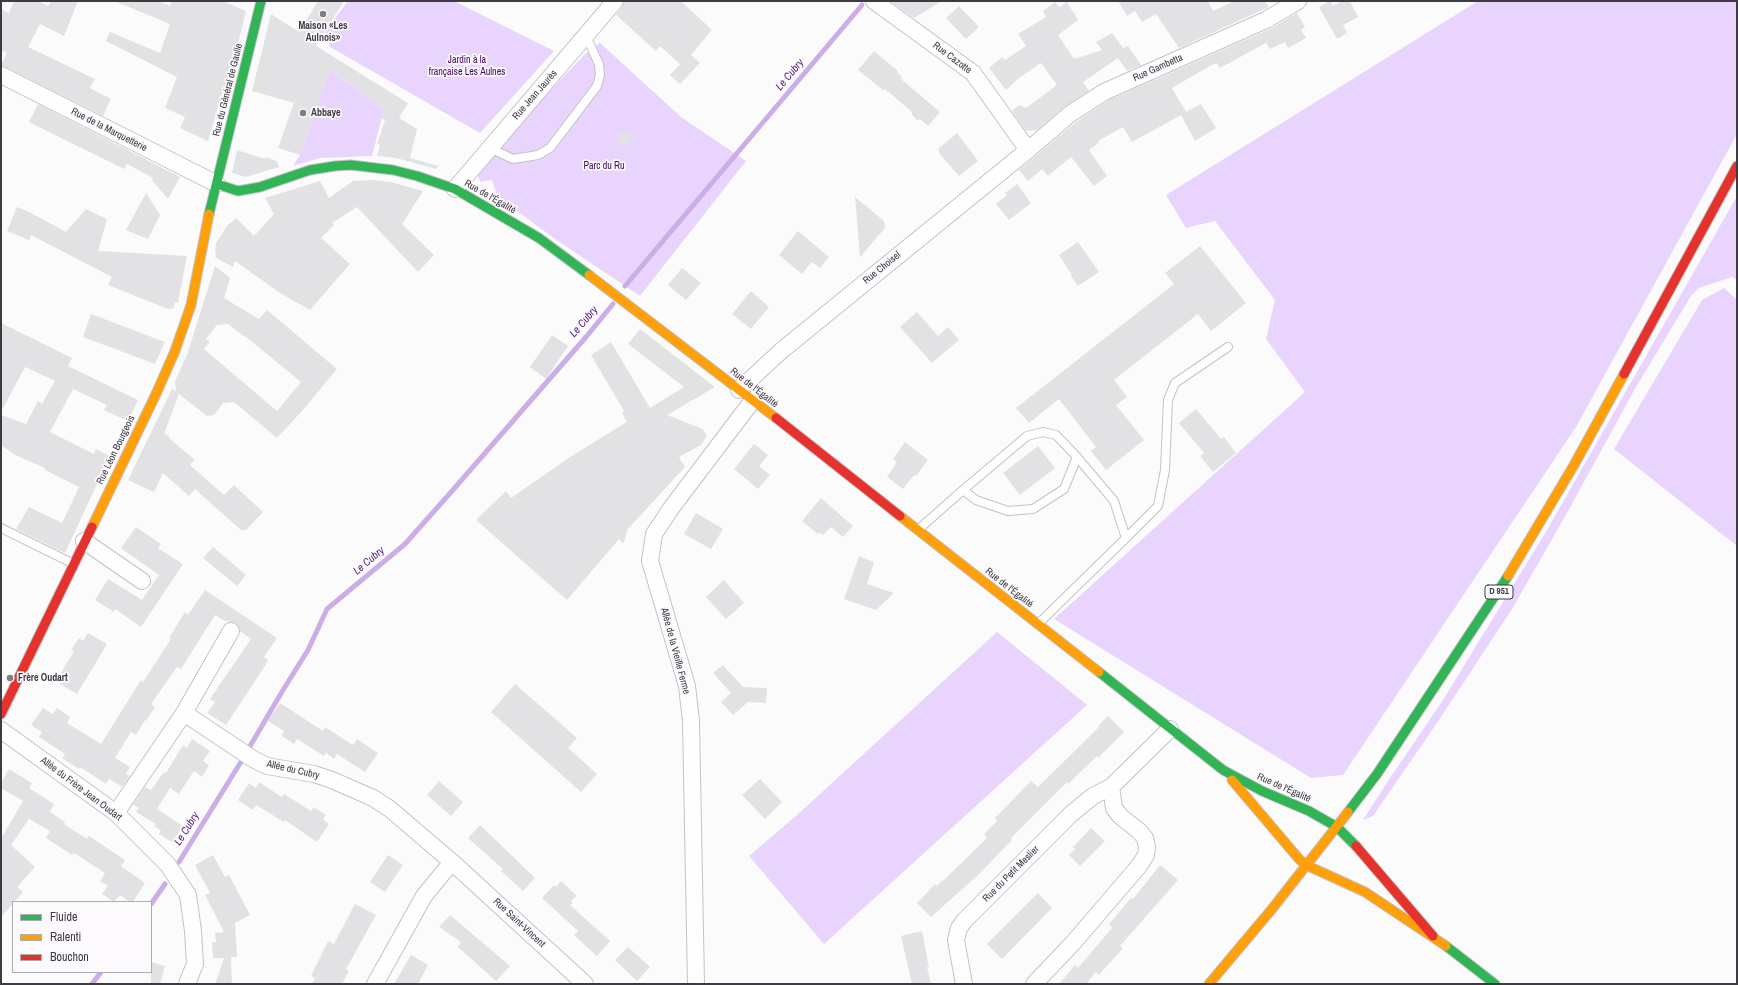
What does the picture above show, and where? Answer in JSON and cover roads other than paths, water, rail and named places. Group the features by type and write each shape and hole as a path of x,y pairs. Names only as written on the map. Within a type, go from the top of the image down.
{"street":[{"name":"Rue du Général de Gaulle","path":"217,184 261,1"},
{"name":"Rue Jean Jaurès","path":"454,189 615,1"},
{"name":"Rue Cazotte","path":"874,1 973,73 1028,150"},
{"name":"Rue Gambetta","path":"1028,150 1070,114 1104,92 1266,20 1298,1"},
{"name":"Rue de la Marquetterie","path":"1,75 217,184"},
{"name":"Rue Choisel","path":"739,390 781,351 1028,150"},
{"name":"Rue de l'Égalité","path":"217,184 238,191 260,187 310,170 351,165 393,170 454,189 539,238 642,314 753,400 1223,770 1262,791 1309,811 1337,827 1358,848 1433,936"},
{"name":"D 951","path":"1209,984 1272,909 1377,774 1498,593 1574,465 1737,166"},
{"name":"Rue Léon Bourgeois","path":"1,714 156,394 175,351 191,305 217,184"},
{"name":"Allée de la Vieille Ferme","path":"696,984 691,721 687,686 650,561 654,534 672,507 753,400"},
{"path":"84,541 142,581"},
{"path":"116,813 184,713 230,632"},
{"name":"Allée du Cubry","path":"184,713 237,749 267,766 314,774 332,780 373,798 405,821"},
{"name":"Rue du Petit Meslier","path":"964,984 956,940 959,928 1070,815 1093,796 1111,786 1170,729"},
{"name":"Allée du Frère Jean Oudart","path":"1,730 116,813 168,865 188,895 193,931 195,964 187,984"},
{"name":"Rue de l'Égalité","path":"1223,770 1299,859 1306,865"},
{"path":"1034,984 1073,943 1139,866 1146,855 1147,847 1145,838 1139,831 1120,816 1114,808 1111,786"},
{"name":"Rue Saint-Vincent","path":"405,821 585,984"},
{"path":"375,984 424,896 452,862"},
{"path":"1306,865 1358,888 1433,936 1495,984"}],"lane":[{"path":"490,148 513,159 538,155 550,148 597,86 600,76 599,64 586,36"},
{"path":"1038,624 1158,506 1166,470 1168,400 1175,383 1228,347"},
{"path":"917,530 1027,436 1043,432 1056,436 1077,456 1114,501 1126,538"},
{"path":"963,490 976,500 1008,511 1033,509 1064,489 1077,456"},
{"path":"1,528 74,564"}],"waterway":[{"name":"Le Cubry","path":"625,286 862,5"},
{"name":"Le Cubry","path":"179,862 308,650 327,609 405,544 586,337 613,304"},
{"name":"Le Cubry","path":"152,903 165,884"},
{"name":"Le Cubry","path":"92,984 100,973"}],"place":[{"name":"Maison «Les Aulnois»","path":"323,14"},
{"name":"Abbaye","path":"303,113"},
{"name":"Frère Oudart","path":"10,678"}],"park label":[{"name":"Jardin à la française Les Aulnes","path":"467,66"},
{"name":"Parc du Ru","path":"604,166"}]}
